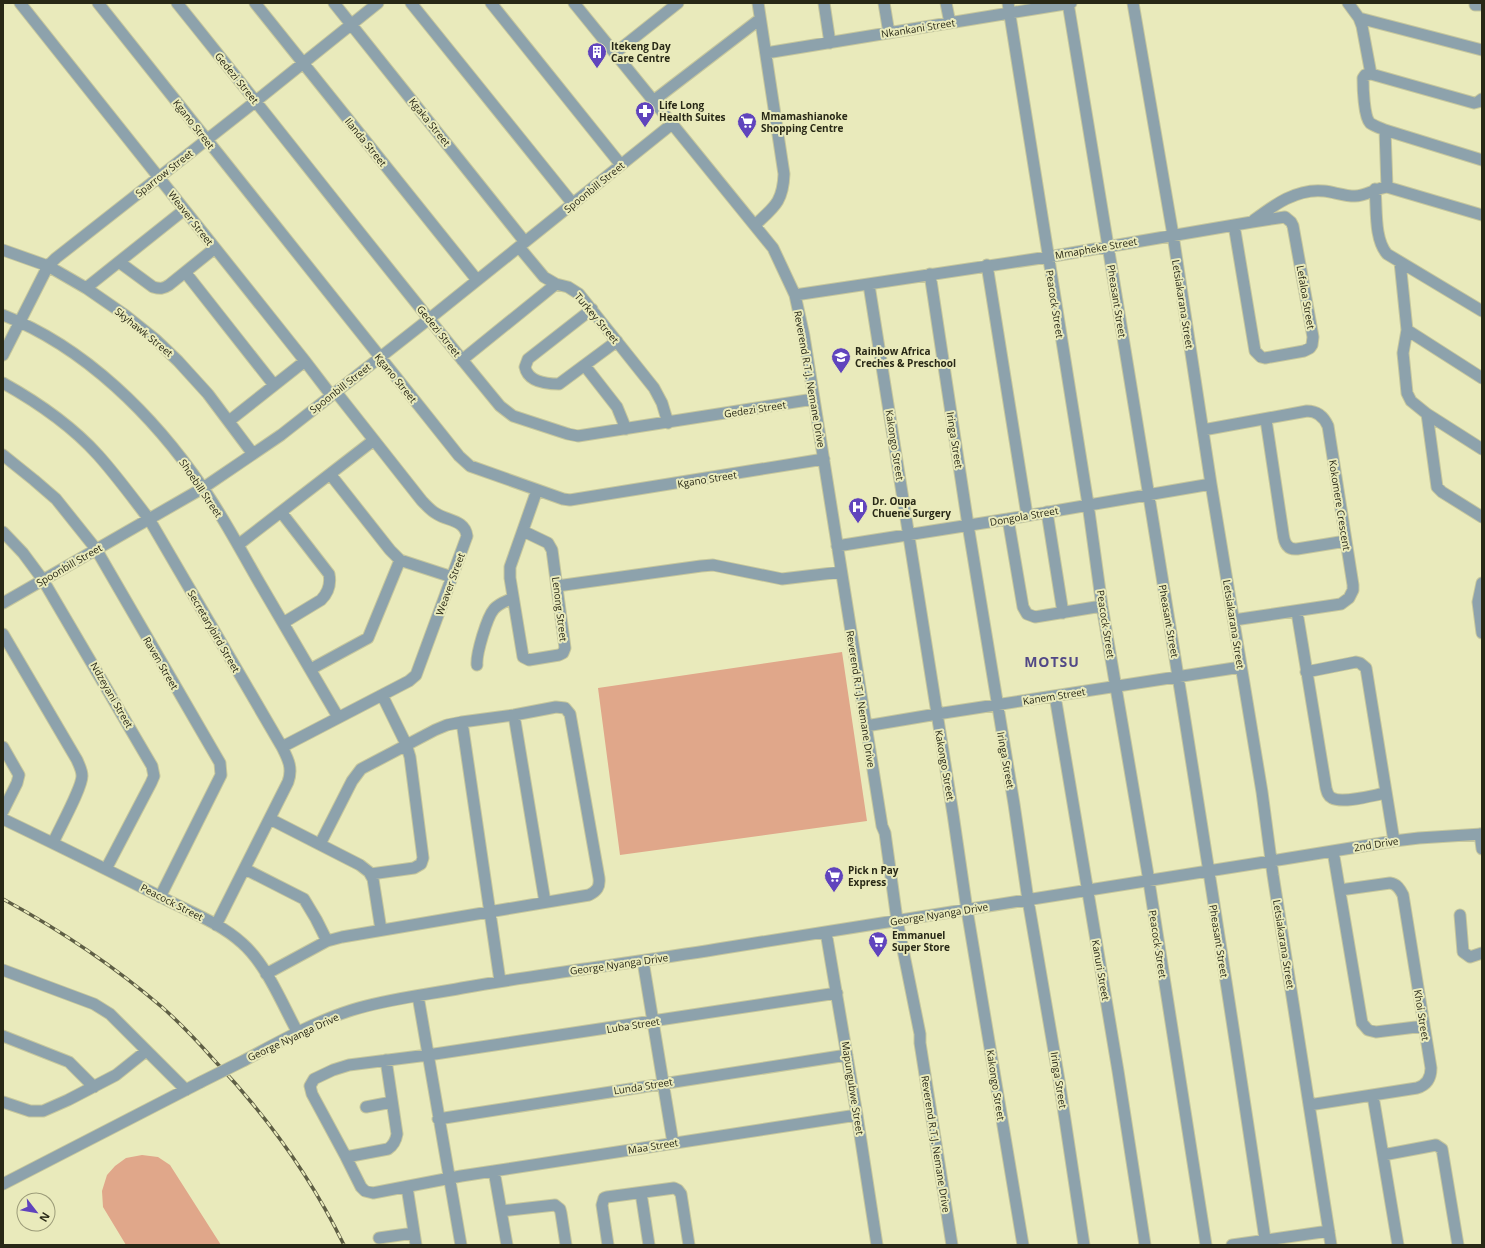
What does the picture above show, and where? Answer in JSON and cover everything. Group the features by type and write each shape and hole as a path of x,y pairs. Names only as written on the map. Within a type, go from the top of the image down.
{"street":[{"name":"Weaver Street","path":"20,3 305,361 374,440 429,509 441,516 460,523 467,532 466,541 416,675 409,681 282,747"},
{"name":"Kgano Street","path":"98,3 465,463 478,470 563,499 579,500 824,459"},
{"name":"Gedezi Street","path":"176,3 462,360 500,406 513,416 573,436 668,423 814,399"},
{"name":"Ilanda Street","path":"255,3 477,280"},
{"name":"Kgaka Street","path":"334,3 522,244 544,277 556,284"},
{"name":"Sparrow Street","path":"3,355 48,266 65,250 256,101 378,3"},
{"path":"411,3 573,204"},
{"path":"491,3 621,164"},
{"path":"615,54 678,3"},
{"path":"755,225 778,202 784,189 784,174 758,3"},
{"path":"824,3 830,43"},
{"path":"884,3 889,33"},
{"path":"946,3 950,23"},
{"name":"Pheasant Street","path":"1068,3 1178,677 1265,1239"},
{"name":"Nkankani Street","path":"766,52 950,23 1009,8 1071,3"},
{"name":"Letsiakarana Street","path":"1133,3 1234,620 1331,1245"},
{"path":"1348,3 1359,18 1364,35 1365,48 1371,74"},
{"name":"Reverend R.T.J. Nemane Drive","path":"578,4 615,54 773,248 795,295 804,336 882,826 885,833 896,920 920,1034 920,1043 952,1245"},
{"name":"Peacock Street","path":"1009,8 1088,504 1102,606 1149,882 1206,1245"},
{"path":"1359,18 1482,50"},
{"path":"654,101 760,19"},
{"path":"1482,99 1474,103 1371,74 1365,75 1363,78 1366,113 1370,122 1385,130 1482,160"},
{"name":"Spoonbill Street","path":"3,603 203,488 254,454 380,358 672,124"},
{"path":"1385,130 1387,187 1482,215"},
{"name":"Mmapheke Street","path":"795,295 1048,257 1252,222 1276,204 1306,192 1325,191 1355,196 1366,194 1375,189 1387,187"},
{"path":"1375,189 1380,243 1387,254 1481,307"},
{"path":"86,288 184,210"},
{"name":"Lefaloa Street","path":"1234,225 1255,351 1261,357 1265,358 1304,351 1312,345 1313,337 1293,226 1285,217 1252,222"},
{"path":"119,262 159,289 164,288 215,248"},
{"name":"Skyhawk Street","path":"3,250 48,266 86,288 125,315 155,339 192,375 254,454"},
{"path":"1400,262 1407,330 1402,353 1406,393 1411,401 1427,414 1482,449"},
{"path":"987,265 1027,515"},
{"path":"185,272 274,385"},
{"name":"Iringa Street","path":"930,274 968,525 1014,804 1028,900 1059,1080 1084,1245"},
{"path":"462,360 556,284"},
{"name":"Turkey Street","path":"556,284 574,290 592,309 660,397 665,409 668,423"},
{"name":"Kakongo Street","path":"869,284 967,910 1023,1245"},
{"path":"592,309 528,358 525,367 528,375 536,380 550,384 559,384 617,341"},
{"name":"Shoebill Street","path":"3,315 20,322 67,350 129,398 167,440 203,488 238,545 338,717"},
{"path":"1407,330 1482,378"},
{"path":"229,421 305,361"},
{"path":"585,366 617,408 626,429"},
{"name":"Secretarybird Street","path":"3,383 46,410 85,442 124,486 149,519 282,747 289,762 290,776 270,819 216,925"},
{"name":"Kokomere Crescent","path":"1203,430 1311,411 1320,415 1326,421 1328,426 1353,590 1349,598 1341,604 1297,612 1234,620"},
{"path":"1427,414 1436,486 1442,492 1482,517"},
{"path":"1266,420 1283,533 1287,546 1293,550 1346,541"},
{"path":"238,545 374,440"},
{"name":"Raven Street","path":"3,455 56,499 96,549 216,756 222,769 218,781 160,897"},
{"path":"330,474 390,550 400,560 452,577"},
{"name":"Dongola Street","path":"837,546 1008,519 1211,484"},
{"name":"Lenong Street","path":"523,531 544,541 550,546 565,648 563,653 559,655 528,660 523,657 510,578 510,567 537,490"},
{"path":"281,512 329,574 330,580 326,596 283,623"},
{"path":"1047,512 1063,613"},
{"path":"1008,519 1025,611 1029,615 1035,617 1102,606"},
{"name":"Ndzeyani Street","path":"3,532 43,580 148,758 154,771 151,783 106,869"},
{"path":"310,669 368,638 400,560"},
{"path":"557,586 701,566 719,566 782,579 841,572"},
{"path":"1482,583 1478,608 1482,633"},
{"path":"477,665 478,651 491,615 500,604 513,598"},
{"path":"1297,612 1306,672 1328,794 1331,798 1344,800 1386,793"},
{"path":"3,634 77,760 81,770 82,776 78,788 53,843"},
{"path":"1306,672 1356,662 1360,663 1366,668 1394,841"},
{"name":"Kanem Street","path":"866,726 1241,667"},
{"path":"371,874 414,868 418,867 422,862 412,769 406,744 382,695"},
{"name":"Kanuri Street","path":"1055,696 1118,1071 1145,1245"},
{"path":"266,974 327,941 342,937 593,893 598,887 599,878 570,714 565,708 556,707 514,715 462,722 435,730 406,744 358,772 320,844"},
{"path":"514,715 545,902"},
{"path":"462,722 500,981"},
{"path":"3,746 18,775 17,783 3,810"},
{"name":"Peacock Street","path":"3,819 216,925 243,944 266,974 298,1033"},
{"path":"270,819 360,865 371,874 381,930"},
{"path":"1481,834 1482,849"},
{"name":"2nd Drive","path":"1272,861 1394,841 1426,837 1481,834"},
{"path":"1333,851 1361,1018 1365,1028 1376,1032 1424,1026"},
{"name":"George Nyanga Drive","path":"3,1184 298,1033 325,1020 374,1004 500,981 643,961 896,920 1149,882 1272,861"},
{"path":"245,869 304,899 327,941"},
{"name":"Khoi Street","path":"1309,1105 1417,1088 1424,1085 1429,1080 1431,1068 1403,895 1397,886 1390,883 1340,890"},
{"path":"1460,914 1463,952 1470,957 1482,953"},
{"name":"Mapungubwe Street","path":"826,932 877,1245"},
{"path":"643,961 673,1143"},
{"path":"3,970 102,1008 186,1090"},
{"name":"Luba Street","path":"346,1157 312,1094 311,1083 318,1076 339,1068 349,1065 653,1022 837,993"},
{"path":"418,996 461,1245"},
{"path":"3,1036 69,1062 94,1088"},
{"path":"3,1102 30,1111 43,1111 94,1088 124,1070 146,1051"},
{"name":"Lunda Street","path":"438,1118 847,1055"},
{"path":"346,1157 386,1149 393,1145 397,1134 386,1060"},
{"path":"1373,1096 1398,1245"},
{"path":"366,1106 392,1102"},
{"name":"Maa Street","path":"346,1157 359,1185 365,1191 375,1192 494,1171 857,1115"},
{"path":"1383,1155 1436,1145 1442,1148 1458,1245"},
{"path":"494,1171 507,1245"},
{"path":"407,1187 416,1245"},
{"path":"608,1245 602,1205 603,1199 607,1196 672,1188 680,1191 682,1196 690,1245"},
{"path":"641,1192 649,1245"},
{"path":"501,1210 555,1205 561,1213 566,1245"},
{"path":"1232,1245 1265,1239 1329,1231"},
{"path":"379,1238 414,1232"}],"shaded area":[{"path":"842,652 867,821 620,855 598,688"},
{"path":"142,1155 158,1157 170,1165 221,1245 126,1245 103,1207 102,1191 107,1175 115,1166 126,1158"}],"railway":[{"path":"3,899 66,936 106,963 163,1008 189,1033 252,1103 286,1148 317,1195 344,1245"}],"place":[{"name":"Itekeng Day Care Centre","path":"597,69"},
{"name":"Life Long Health Suites","path":"645,128"},
{"name":"Mmamashianoke Shopping Centre","path":"747,139"},
{"name":"Rainbow Africa Creches & Preschool","path":"841,374"},
{"name":"Dr. Oupa Chuene Surgery","path":"858,524"},
{"name":"Pick n Pay Express","path":"834,893"},
{"name":"Emmanuel Super Store","path":"878,958"}],"district":[{"name":"MOTSU","path":"1052,661"}]}
